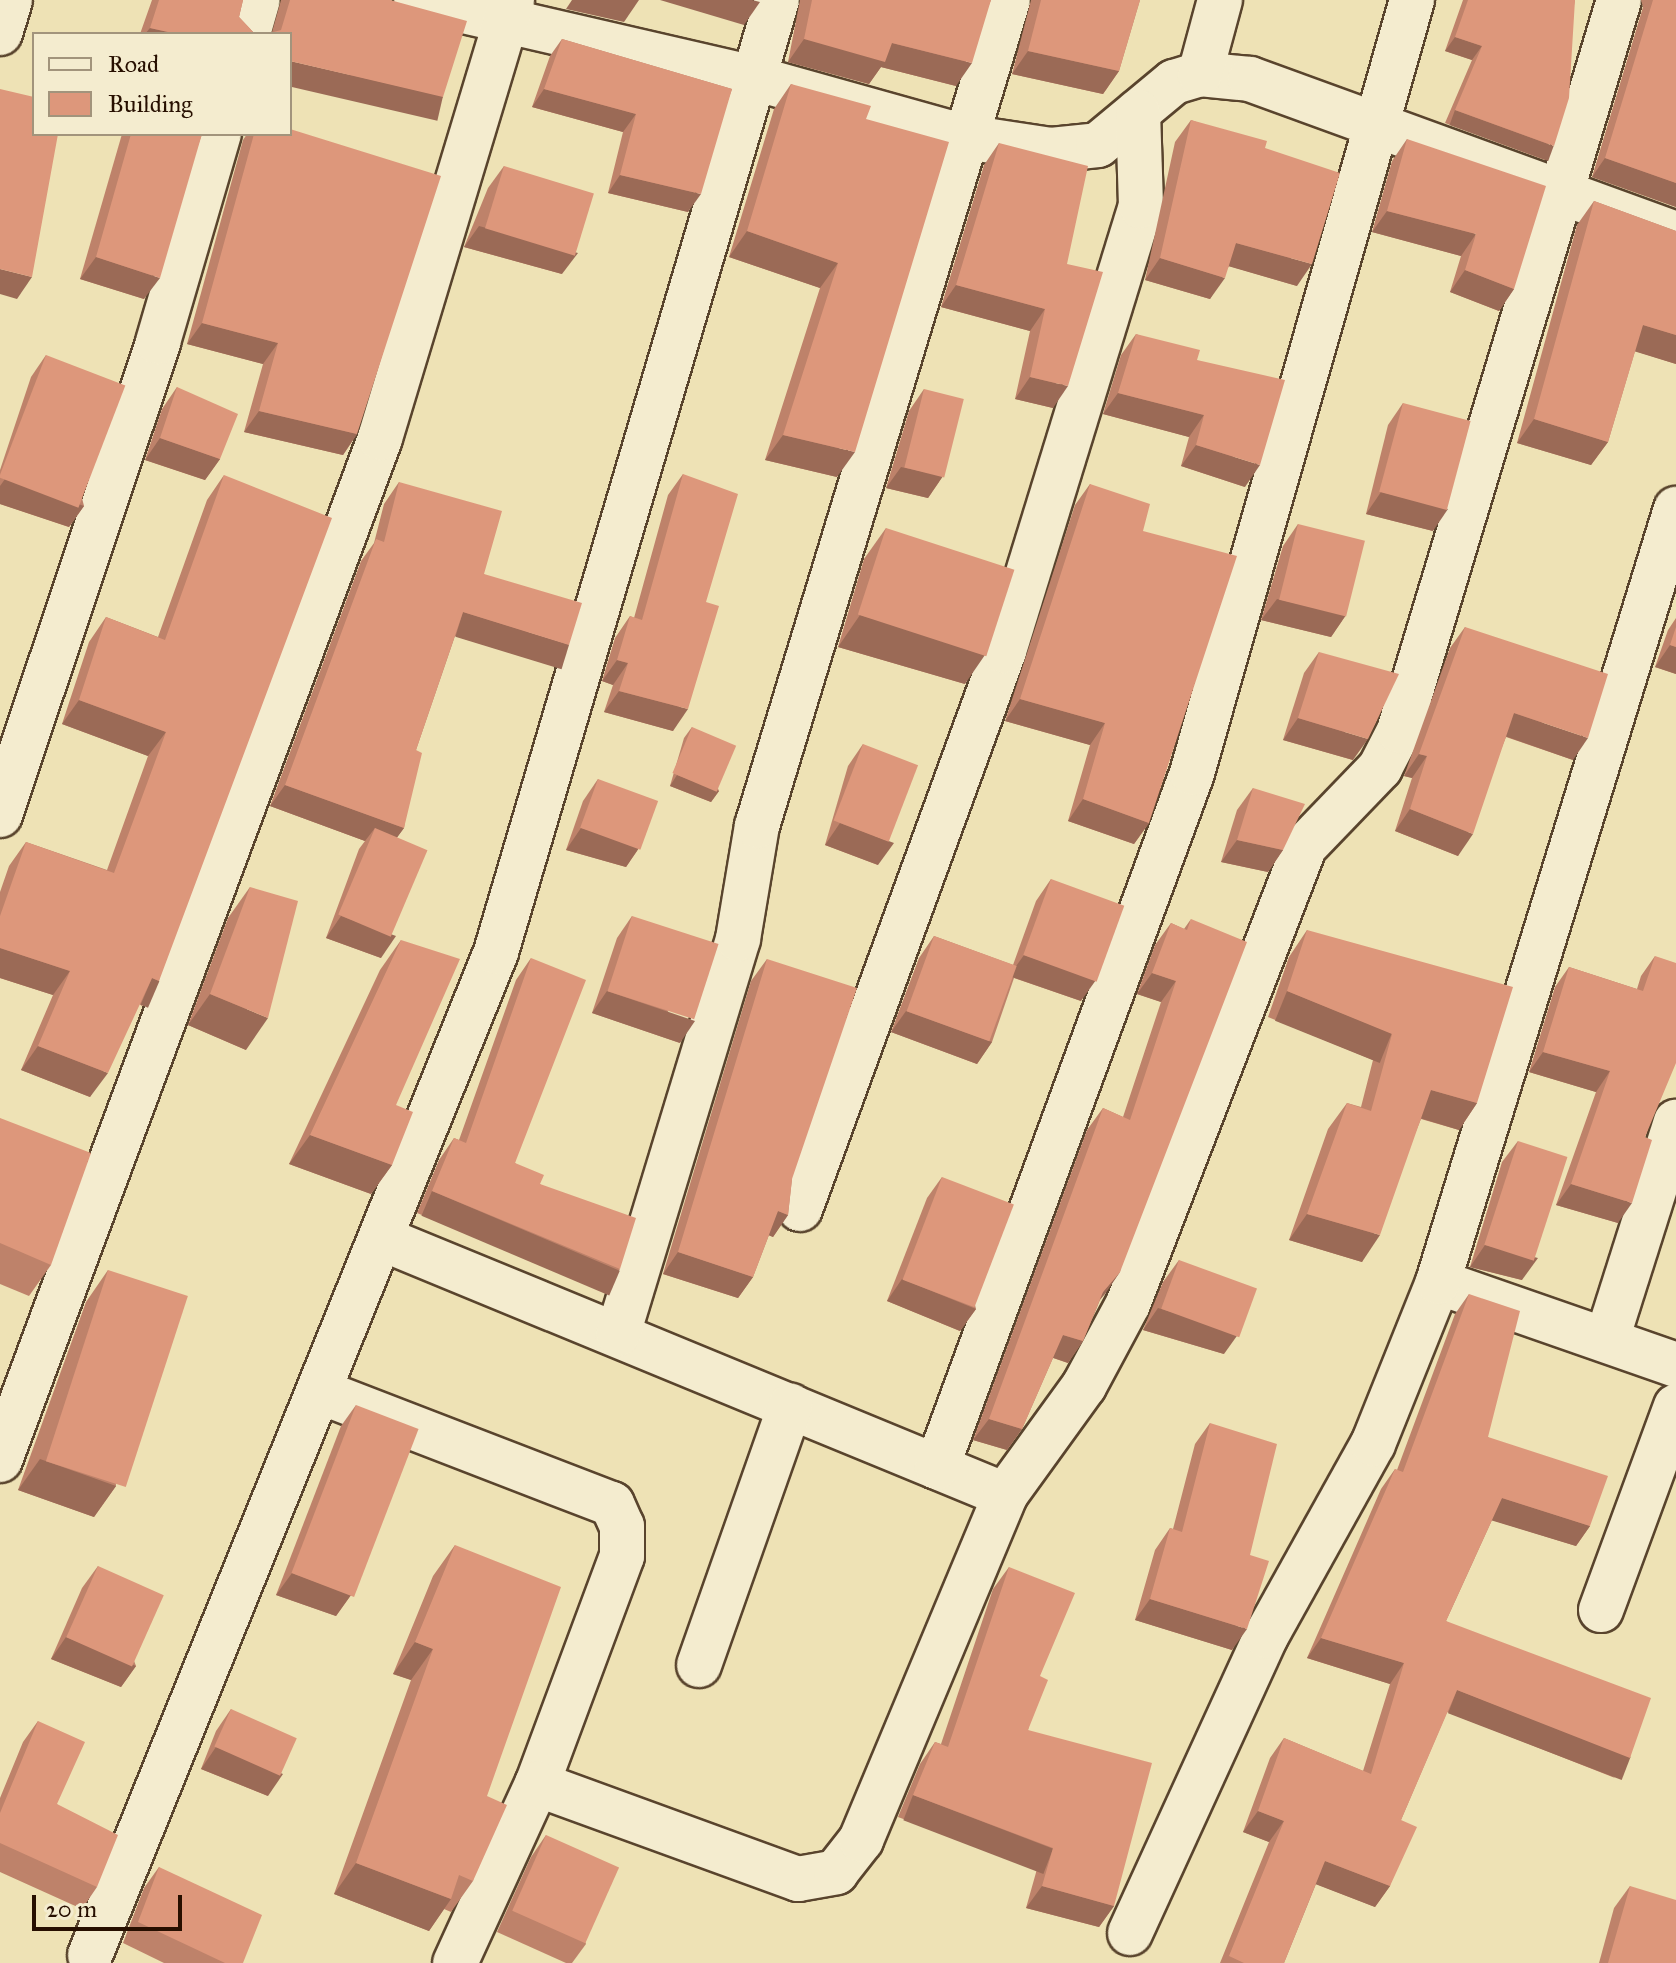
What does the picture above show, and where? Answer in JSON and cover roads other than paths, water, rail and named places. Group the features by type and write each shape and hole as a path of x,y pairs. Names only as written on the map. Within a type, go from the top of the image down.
{"street":[{"path":"0,33 10,0"},
{"path":"249,32 258,0"},
{"path":"416,0 509,12 965,137 1051,150 1098,145 1174,82 1200,74 1250,79 1676,234"},
{"path":"90,1955 383,1239 496,952 777,0"},
{"path":"618,1334 738,939 757,826 1008,0"},
{"path":"1200,74 1220,0"},
{"path":"937,1467 1192,773 1412,0"},
{"path":"537,1784 798,1879 836,1872 861,1840 1005,1495 1084,1386 1128,1304 1304,847 1380,768 1399,731 1564,192 1619,0"},
{"path":"0,1460 380,438 509,12"},
{"path":"800,1209 1022,591 1141,206 1138,112"},
{"path":"0,815 158,342 218,136"},
{"path":"1130,1933 1266,1636 1373,1444 1438,1282 1676,509"},
{"path":"1607,1339 1676,1122"},
{"path":"383,1239 1005,1495"},
{"path":"1438,1282 1676,1365"},
{"path":"321,1392 612,1504 622,1526 622,1556 537,1784 455,1963"},
{"path":"699,1665 790,1406"},
{"path":"1601,1610 1676,1406"}]}
